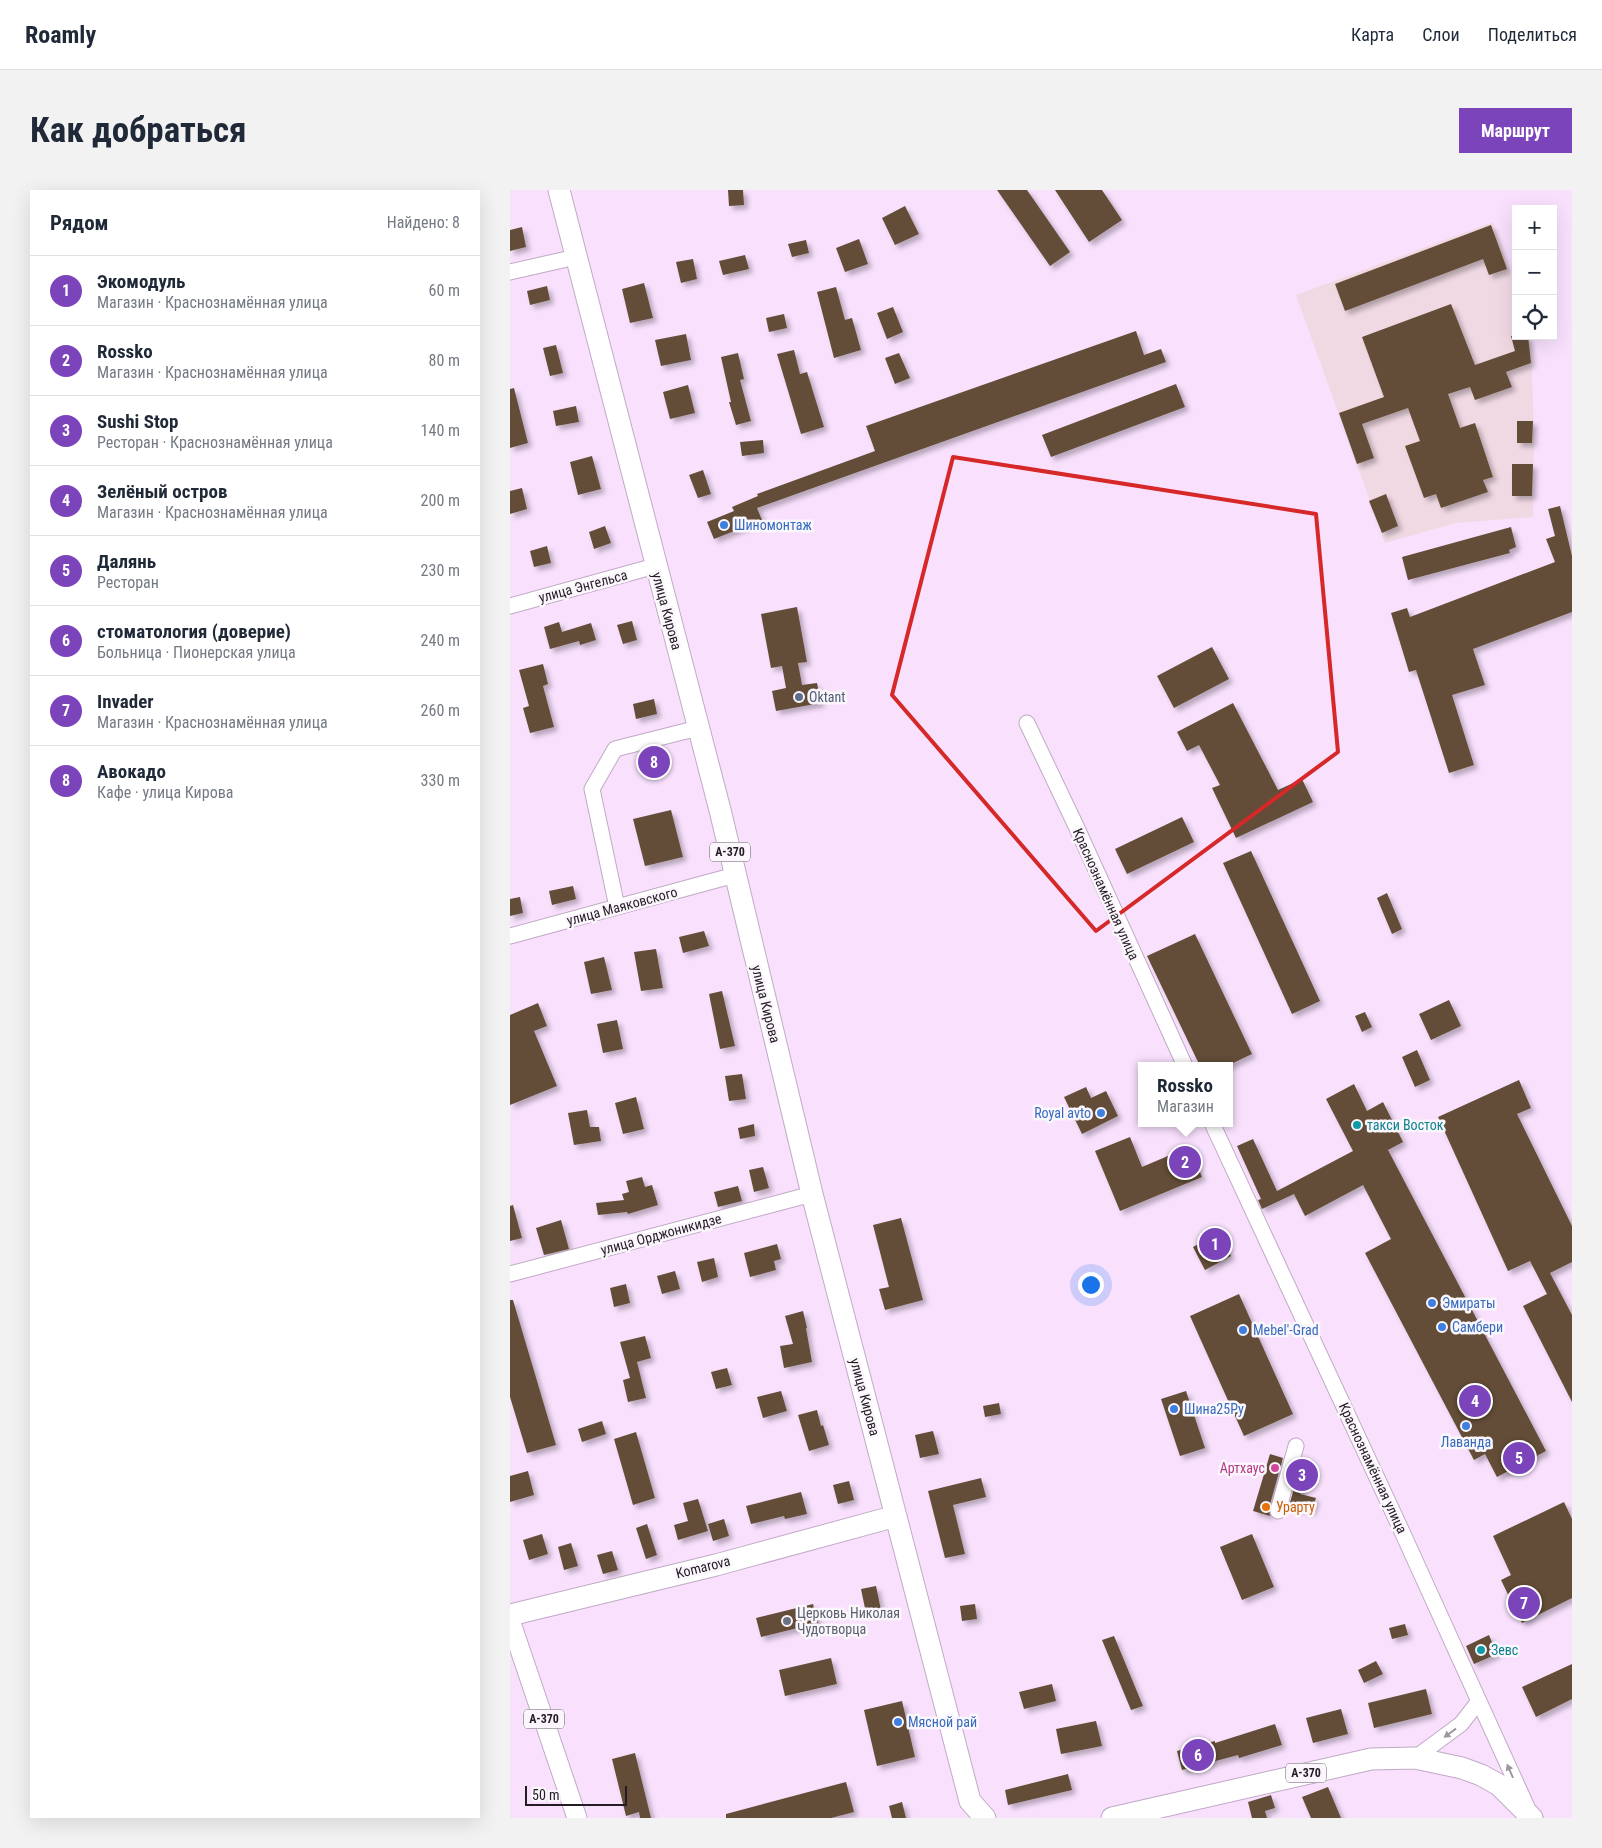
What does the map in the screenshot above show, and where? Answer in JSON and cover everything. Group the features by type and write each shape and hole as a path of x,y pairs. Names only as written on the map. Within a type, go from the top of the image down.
{"highway":[{"name":"улица Кирова","path":"559,190 720,810 812,1194 972,1809"},
{"name":"Komarova","path":"510,1614 716,1565 896,1516"},
{"name":"А-370","path":"1112,1818 1371,1759 1415,1758"},
{"name":"Краснознамённая улица","path":"1415,1758 1462,1768 1481,1775 1499,1785 1531,1817"},
{"name":"А-370","path":"972,1809 985,1818"}],"main road":[{"name":"А-370","path":"510,1620 577,1818"}],"street":[{"path":"510,272 576,257"},
{"name":"улица Энгельса","path":"510,606 656,566"},
{"name":"Краснознамённая улица","path":"1027,723 1183,1062"},
{"path":"617,907 592,789 615,749 698,728"},
{"name":"улица Маяковского","path":"510,936 735,875"},
{"name":"Краснознамённая улица","path":"1214,1127 1396,1519 1531,1817"},
{"name":"улица Орджоникидзе","path":"510,1274 812,1194"},
{"path":"1278,1511 1296,1446"},
{"path":"1415,1758 1461,1724 1479,1701"}],"highlighted area":[{"path":"953,457 1316,514 1338,752 1096,931 892,695"}],"shaded area":[{"path":"1493,222 1512,277 1512,340 1530,340 1531,346 1534,432 1533,517 1456,523 1385,543 1296,295"}],"building":[{"path":"728,190 743,190 744,205 729,206"},
{"path":"997,190 1027,190 1070,252 1050,266"},
{"path":"1055,190 1102,190 1122,220 1089,242"},
{"path":"905,206 919,234 895,245 882,218"},
{"path":"1491,225 1507,269 1489,275 1483,259 1345,311 1335,284"},
{"path":"522,227 526,247 510,251 510,230"},
{"path":"859,239 868,264 845,272 836,248"},
{"path":"806,240 809,253 792,257 788,244"},
{"path":"745,255 749,269 723,275 719,261"},
{"path":"693,259 697,279 681,283 676,262"},
{"path":"644,283 653,318 630,323 622,289"},
{"path":"547,286 550,300 530,305 527,291"},
{"path":"836,287 845,320 852,318 861,350 834,358 817,292"},
{"path":"1451,304 1475,365 1515,351 1512,340 1528,340 1531,363 1506,372 1512,387 1475,400 1470,387 1448,394 1460,428 1475,423 1493,477 1483,480 1488,492 1441,508 1436,494 1424,498 1405,446 1420,441 1408,408 1362,424 1374,458 1357,464 1339,413 1384,397 1362,337"},
{"path":"893,307 903,332 887,339 877,313"},
{"path":"784,314 787,328 769,332 766,318"},
{"path":"1136,331 1144,355 1161,349 1166,362 757,508 762,520 714,539 707,522 734,511 732,507 758,496 757,494 875,451 866,426"},
{"path":"686,334 691,360 661,366 655,340"},
{"path":"556,345 563,373 550,376 543,348"},
{"path":"794,350 800,374 807,372 824,427 801,434 777,354"},
{"path":"738,353 744,379 740,380 751,421 736,425 729,402 731,402 721,357"},
{"path":"899,353 910,378 895,384 885,358"},
{"path":"1176,384 1185,407 1051,457 1042,435"},
{"path":"688,385 695,413 670,419 663,392"},
{"path":"514,388 528,443 510,448 510,389"},
{"path":"576,406 579,422 556,426 553,411"},
{"path":"1517,421 1533,421 1532,443 1517,443"},
{"path":"763,440 764,453 742,456 740,442"},
{"path":"592,456 601,489 578,495 570,462"},
{"path":"1512,464 1533,464 1532,496 1512,496"},
{"path":"703,470 711,494 698,498 689,475"},
{"path":"522,488 527,509 510,514 510,491"},
{"path":"1386,494 1398,526 1382,533 1369,501"},
{"path":"1560,506 1572,556 1572,612 1473,649 1485,685 1452,695 1474,765 1449,773 1416,670 1409,672 1391,613 1407,608 1410,617 1555,562 1546,539 1555,536 1548,509"},
{"path":"605,526 611,543 594,549 589,532"},
{"path":"1511,527 1516,547 1509,550 1510,553 1408,580 1402,557"},
{"path":"547,546 551,563 534,567 530,551"},
{"path":"797,607 807,662 798,663 802,685 817,683 821,703 776,711 772,691 786,688 782,666 771,668 761,614"},
{"path":"632,621 637,640 623,644 617,625"},
{"path":"559,622 562,632 591,623 596,640 580,645 579,641 550,649 544,627"},
{"path":"1212,647 1229,679 1174,708 1157,676"},
{"path":"543,664 548,684 543,686 554,727 530,733 523,708 529,706 519,670"},
{"path":"654,699 657,714 636,719 633,704"},
{"path":"1233,703 1278,790 1302,779 1313,802 1236,838 1212,788 1220,785 1199,745 1187,751 1177,732"},
{"path":"662,754 665,766 646,770 644,759"},
{"path":"671,810 683,857 645,866 633,819"},
{"path":"1182,817 1194,842 1127,874 1115,849"},
{"path":"1251,851 1320,1001 1292,1014 1223,863"},
{"path":"573,886 576,899 552,905 549,891"},
{"path":"1387,893 1402,929 1392,934 1377,898"},
{"path":"520,897 523,913 510,916 510,899"},
{"path":"704,931 709,946 683,953 679,937"},
{"path":"1195,934 1252,1054 1233,1063 1198,1062 1147,956"},
{"path":"656,949 663,988 641,991 634,952"},
{"path":"604,957 612,990 591,994 584,962"},
{"path":"722,991 735,1046 720,1049 709,994"},
{"path":"1449,1000 1461,1026 1431,1040 1419,1014"},
{"path":"538,1003 547,1026 534,1031 557,1086 510,1105 510,1015"},
{"path":"1365,1012 1372,1027 1362,1032 1355,1016"},
{"path":"617,1020 623,1049 603,1053 597,1024"},
{"path":"1417,1050 1430,1080 1415,1087 1402,1057"},
{"path":"742,1074 746,1099 729,1101 725,1076"},
{"path":"1519,1080 1531,1108 1517,1114 1572,1226 1572,1262 1550,1273 1572,1315 1572,1402 1523,1306 1547,1294 1530,1261 1508,1271 1438,1117"},
{"path":"1354,1084 1367,1111 1383,1102 1403,1142 1388,1150 1546,1451 1497,1477 1485,1454 1474,1460 1365,1253 1391,1239 1363,1185 1305,1216 1294,1194 1262,1209 1258,1200 1261,1199 1237,1146 1253,1139 1277,1191 1353,1151 1326,1099"},
{"path":"1086,1087 1091,1098 1106,1091 1118,1116 1082,1134 1064,1097"},
{"path":"636,1097 644,1129 623,1134 615,1103"},
{"path":"587,1110 590,1127 599,1127 601,1141 574,1145 568,1113"},
{"path":"754,1124 755,1136 740,1139 738,1128"},
{"path":"1130,1137 1142,1167 1189,1147 1202,1177 1120,1211 1095,1151"},
{"path":"763,1167 769,1188 754,1192 749,1170"},
{"path":"642,1177 645,1187 652,1185 658,1205 628,1214 627,1212 598,1215 596,1203 624,1200 622,1194 629,1192 626,1181"},
{"path":"738,1186 742,1201 718,1207 714,1192"},
{"path":"513,1205 522,1238 510,1241 510,1206"},
{"path":"901,1218 923,1300 885,1310 879,1289 889,1287 873,1225"},
{"path":"561,1220 569,1249 544,1255 536,1228"},
{"path":"1219,1233 1231,1256 1205,1270 1193,1247"},
{"path":"777,1244 781,1259 774,1261 776,1270 750,1277 744,1253"},
{"path":"714,1258 718,1277 702,1282 697,1262"},
{"path":"675,1271 680,1289 662,1294 657,1276"},
{"path":"626,1284 630,1303 614,1307 610,1288"},
{"path":"1239,1294 1293,1414 1244,1436 1190,1316"},
{"path":"510,1300 513,1300 556,1445 527,1453 510,1397"},
{"path":"803,1311 812,1362 784,1368 780,1346 793,1344 785,1316"},
{"path":"645,1336 651,1358 637,1362 646,1398 628,1402 623,1380 630,1378 620,1342"},
{"path":"727,1368 732,1385 716,1389 711,1372"},
{"path":"781,1391 787,1411 763,1418 757,1397"},
{"path":"1186,1391 1205,1448 1180,1456 1161,1399"},
{"path":"999,1403 1001,1414 985,1417 983,1406"},
{"path":"817,1410 829,1445 809,1451 798,1415"},
{"path":"602,1421 606,1434 582,1442 578,1429"},
{"path":"933,1431 939,1454 920,1458 915,1435"},
{"path":"636,1432 655,1498 633,1505 614,1439"},
{"path":"1270,1454 1283,1458 1269,1508 1270,1516 1253,1511"},
{"path":"1301,1463 1308,1465 1300,1494 1316,1498 1311,1512 1289,1506"},
{"path":"528,1471 534,1495 510,1502 510,1476"},
{"path":"981,1478 986,1497 953,1505 965,1554 945,1558 928,1491"},
{"path":"849,1481 854,1500 838,1504 833,1485"},
{"path":"801,1492 807,1514 785,1519 784,1516 751,1524 746,1506"},
{"path":"698,1499 708,1531 678,1540 674,1525 688,1521 683,1503"},
{"path":"1564,1502 1572,1519 1572,1598 1522,1623 1501,1580 1511,1575 1493,1536"},
{"path":"724,1519 729,1536 713,1541 708,1524"},
{"path":"647,1524 657,1555 646,1559 636,1528"},
{"path":"542,1534 548,1554 529,1560 523,1540"},
{"path":"1252,1534 1274,1587 1242,1600 1220,1547"},
{"path":"571,1543 578,1566 564,1570 558,1547"},
{"path":"612,1551 618,1570 603,1574 597,1555"},
{"path":"876,1586 881,1610 866,1613 861,1589"},
{"name":"Церковь Николая Чудотворца","path":"813,1604 818,1623 761,1637 756,1618"},
{"path":"975,1604 977,1619 962,1621 960,1606"},
{"path":"1405,1624 1408,1635 1392,1639 1389,1628"},
{"name":"Зевс","path":"1489,1635 1497,1654 1474,1664 1466,1646"},
{"path":"1114,1636 1143,1706 1131,1710 1102,1640"},
{"path":"831,1658 837,1684 785,1696 779,1670"},
{"path":"1376,1661 1383,1674 1364,1683 1358,1670"},
{"path":"1572,1664 1572,1699 1536,1717 1522,1687"},
{"path":"1052,1684 1056,1701 1024,1709 1019,1692"},
{"path":"1426,1689 1432,1714 1374,1728 1368,1703"},
{"path":"902,1701 915,1757 877,1766 864,1710"},
{"path":"1341,1709 1348,1734 1313,1743 1306,1718"},
{"path":"1096,1721 1102,1746 1061,1754 1056,1729"},
{"path":"1275,1724 1282,1745 1239,1758 1238,1755 1182,1770 1177,1751 1215,1741 1215,1743"},
{"path":"635,1753 651,1818 640,1818 639,1812 626,1816 612,1759"},
{"path":"1068,1774 1072,1790 1008,1805 1005,1790"},
{"path":"846,1782 854,1812 831,1818 726,1818 726,1814"},
{"path":"1328,1787 1341,1818 1311,1818 1302,1797"},
{"path":"1271,1795 1275,1808 1265,1811 1267,1818 1252,1818 1248,1802"},
{"path":"902,1802 906,1818 892,1818 889,1806"}],"place":[{"name":"Шиномонтаж","path":"724,525"},
{"name":"Oktant","path":"799,697"},
{"name":"Авокадо","path":"654,762"},
{"name":"Royal avto","path":"1101,1113"},
{"name":"такси Восток","path":"1357,1125"},
{"name":"Rossko","path":"1185,1162"},
{"name":"Экомодуль","path":"1215,1244"},
{"name":"Эмираты","path":"1432,1303"},
{"name":"Самбери","path":"1442,1327"},
{"name":"Mebel'-Grad","path":"1243,1330"},
{"name":"Зелёный остров","path":"1475,1401"},
{"name":"Шина25Ру","path":"1174,1409"},
{"name":"Лаванда","path":"1466,1426"},
{"name":"Далянь","path":"1519,1458"},
{"name":"Артхаус","path":"1275,1468"},
{"name":"Sushi Stop","path":"1302,1475"},
{"name":"Урарту","path":"1266,1507"},
{"name":"Invader","path":"1524,1603"},
{"name":"Церковь Николая Чудотворца","path":"787,1621"},
{"name":"Зевс","path":"1481,1650"},
{"name":"Мясной рай","path":"898,1722"},
{"name":"стоматология (доверие)","path":"1198,1755"}]}
